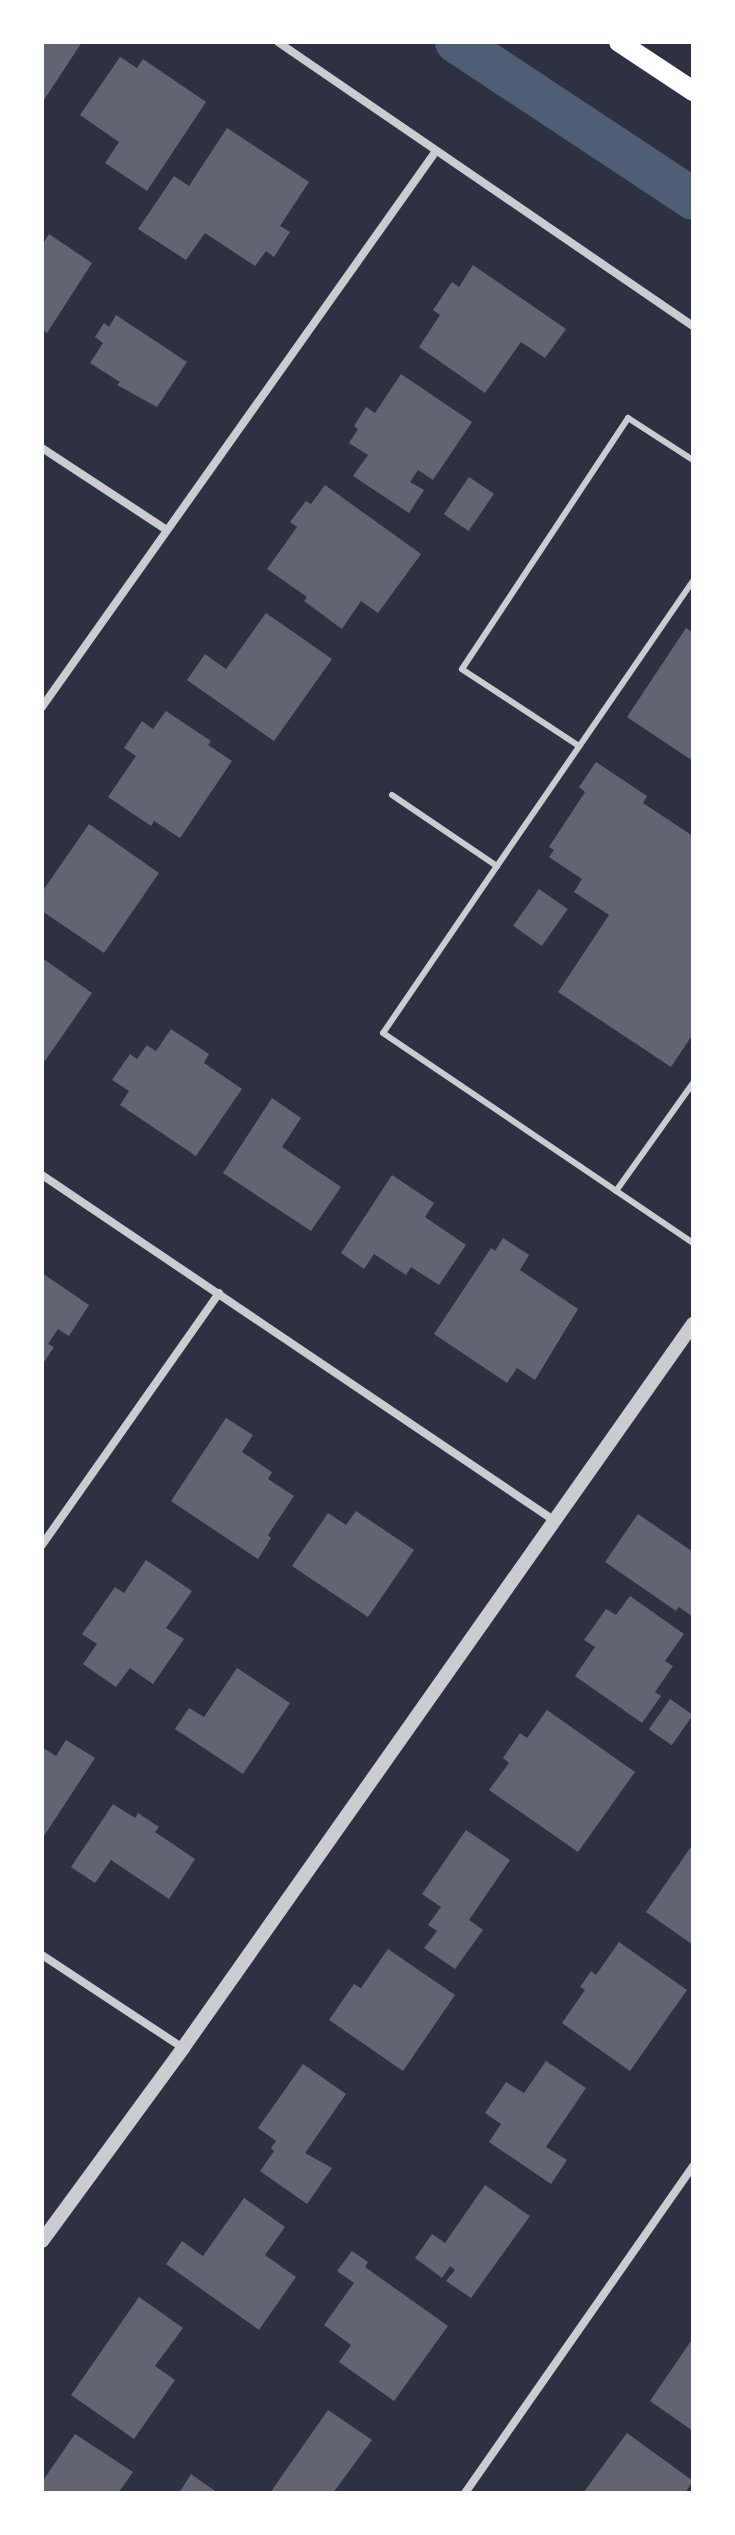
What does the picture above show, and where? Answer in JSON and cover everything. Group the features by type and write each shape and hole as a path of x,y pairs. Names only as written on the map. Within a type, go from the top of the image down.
{"main road":[{"path":"619,42 693,91"}],"street":[{"path":"278,42 693,326"},
{"path":"42,707 436,151"},
{"path":"42,448 167,530"},
{"path":"42,1175 556,1521"},
{"path":"42,1545 219,1293"},
{"path":"42,2241 183,2048 693,1324"},
{"path":"42,1955 183,2048"},
{"path":"465,2493 693,2166"}],"lane":[{"path":"579,746 462,669 628,418 693,460"},
{"path":"693,581 383,1033 693,1243"},
{"path":"392,795 497,866"},
{"path":"616,1191 693,1083"}],"building":[{"path":"42,42 82,42 42,103"},
{"path":"120,57 137,68 143,59 206,102 147,191 105,163 119,142 80,115"},
{"path":"227,128 309,182 280,226 290,232 274,257 266,251 255,266 205,233 186,260 138,229 174,176 189,186"},
{"path":"49,234 92,263 47,333 42,329 42,245"},
{"path":"473,265 566,329 545,358 521,342 485,393 419,347 440,315 433,310 452,282 459,287"},
{"path":"116,315 187,362 157,407 117,385 120,382 90,363 103,343 95,337 104,323 109,327"},
{"path":"401,374 472,422 433,480 418,470 410,482 424,490 409,513 353,476 368,455 349,443 358,429 354,426 366,407 375,413"},
{"path":"469,477 494,494 469,531 444,514"},
{"path":"325,485 421,554 378,613 361,601 342,629 304,601 307,597 267,569 297,527 290,522 306,501 311,504"},
{"path":"266,613 332,659 274,741 187,680 205,654 226,669"},
{"path":"686,628 693,633 693,761 627,717"},
{"path":"166,711 211,741 208,745 232,761 180,838 154,821 151,826 108,797 136,756 124,748 142,721 153,729"},
{"path":"596,762 647,796 643,803 693,836 693,1034 671,1067 558,992 609,915 574,892 582,879 549,857 554,850 549,847 585,792 579,787"},
{"path":"89,824 159,873 104,953 42,911 42,892"},
{"path":"539,889 568,909 542,946 513,926"},
{"path":"42,958 92,993 42,1065"},
{"path":"171,1029 209,1054 204,1063 242,1089 196,1156 120,1105 129,1091 112,1080 130,1054 137,1059 147,1045 156,1051"},
{"path":"272,1098 301,1118 282,1147 341,1187 311,1231 223,1173"},
{"path":"392,1175 434,1203 425,1217 466,1245 439,1285 411,1267 406,1275 374,1254 364,1269 341,1253"},
{"path":"503,1238 529,1255 520,1270 578,1309 535,1380 517,1368 507,1383 434,1334 491,1248 495,1251"},
{"path":"42,1273 89,1305 69,1336 58,1329 48,1344 54,1347 42,1365"},
{"path":"226,1418 253,1435 242,1452 272,1472 268,1479 294,1496 268,1535 271,1538 258,1559 171,1501"},
{"path":"356,1511 414,1550 368,1617 292,1566 328,1513 346,1525"},
{"path":"638,1514 693,1552 693,1617 679,1607 676,1611 605,1562"},
{"path":"146,1560 192,1591 166,1628 184,1639 153,1684 130,1668 116,1687 83,1664 97,1644 82,1634 115,1587 124,1593"},
{"path":"630,1596 684,1634 665,1661 673,1666 655,1692 661,1696 642,1723 575,1676 595,1647 584,1640 606,1609 616,1615"},
{"path":"237,1668 290,1703 243,1774 175,1729 189,1708 204,1717"},
{"path":"670,1699 693,1715 672,1745 649,1729"},
{"path":"547,1710 635,1772 578,1852 489,1790 509,1763 503,1758 520,1733 527,1738"},
{"path":"66,1740 95,1758 42,1839 42,1747 56,1756"},
{"path":"113,1804 135,1818 138,1813 159,1827 155,1832 195,1859 169,1899 111,1860 95,1883 71,1867"},
{"path":"466,1830 510,1860 469,1920 483,1930 455,1969 424,1948 437,1931 428,1925 441,1907 422,1894"},
{"path":"693,1844 693,1945 646,1912"},
{"path":"619,1942 687,1990 630,2071 562,2023 585,1990 580,1987 591,1971 596,1975"},
{"path":"388,1949 455,1995 403,2071 329,2020 354,1984 361,1988"},
{"path":"546,2061 586,2088 546,2147 567,2160 551,2184 489,2142 501,2124 485,2113 506,2082 524,2093"},
{"path":"303,2064 346,2094 305,2153 332,2168 307,2204 260,2171 274,2151 271,2148 276,2141 258,2128"},
{"path":"485,2185 530,2216 471,2298 446,2281 455,2270 450,2266 442,2278 415,2258 432,2234 445,2243"},
{"path":"244,2198 285,2227 265,2255 296,2277 259,2330 166,2264 182,2241 203,2256"},
{"path":"352,2251 368,2262 365,2267 448,2326 394,2401 339,2362 351,2345 324,2325 354,2283 337,2271"},
{"path":"139,2297 183,2328 155,2366 175,2380 134,2439 71,2395"},
{"path":"693,2338 693,2431 650,2401"},
{"path":"328,2410 372,2440 333,2493 270,2493"},
{"path":"627,2433 693,2481 685,2493 583,2493"},
{"path":"75,2434 133,2472 118,2493 42,2493 42,2482"},
{"path":"191,2474 218,2493 179,2493"}],"waterway":[{"path":"456,42 693,199"}]}
